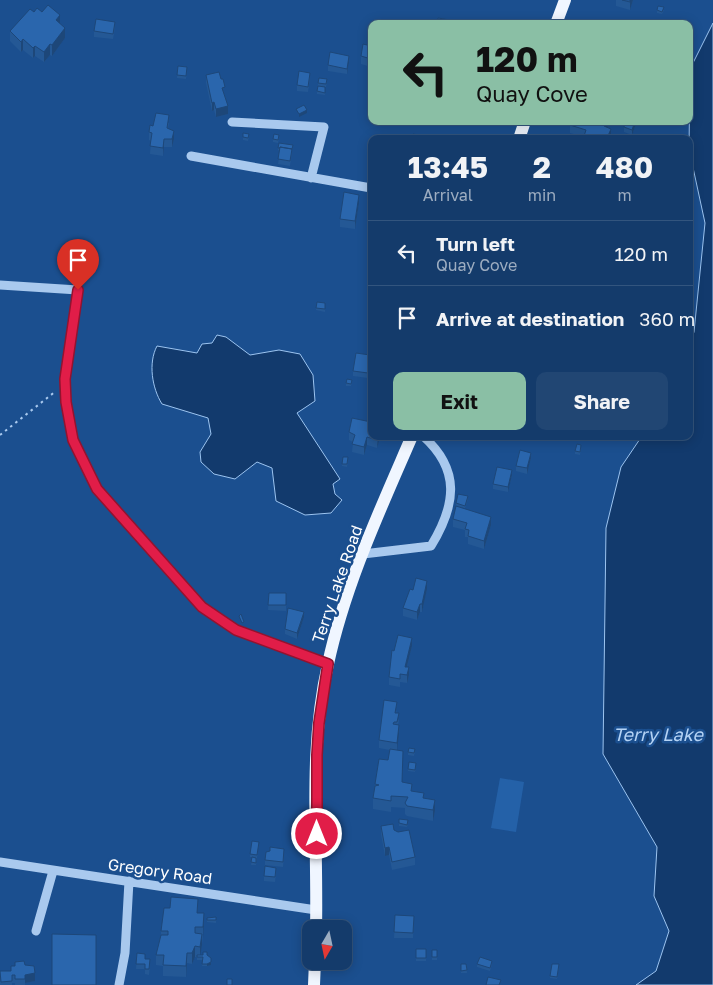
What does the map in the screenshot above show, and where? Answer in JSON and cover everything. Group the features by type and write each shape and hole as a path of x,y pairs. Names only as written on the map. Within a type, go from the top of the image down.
{"main road":[{"path":"558,20 565,0"},
{"name":"Terry Lake Road","path":"316,920 317,755 319,723 328,664 363,554 410,440"},
{"path":"314,985 315,970"}],"street":[{"path":"232,122 324,127 311,178"},
{"path":"191,156 368,188"},
{"path":"0,285 78,290 66,387 68,422 73,440 97,489 202,607 236,630 328,664"},
{"path":"363,554 432,546 439,534 446,517 453,487 449,469 438,449 428,440"},
{"name":"Gregory Road","path":"0,862 316,910"},
{"path":"36,931 53,870"},
{"path":"118,985 125,953 129,881"}],"path":[{"path":"0,435 53,392 66,387"}],"shaded area":[{"path":"500,778 524,782 516,832 491,828"}],"water":[{"name":"Terry Lake","path":"713,23 713,985 636,985 656,971 669,931 654,896 657,847 603,754 606,528 621,467 639,440 693,440 693,335 705,223 693,168 693,135 689,135 689,125 693,125 693,63"},
{"path":"217,335 226,337 250,355 279,350 300,354 313,375 315,401 297,413 340,479 333,484 335,494 342,500 331,513 305,515 276,501 272,468 257,462 235,479 214,474 201,462 200,452 211,434 208,418 162,404 152,375 154,353 157,346 197,353 202,344 212,343"}],"building":[{"path":"48,5 60,15 56,20 65,28 44,52 35,46 33,48 23,39 21,42 10,31 30,9 34,12 37,8 42,12"},
{"path":"658,6 664,7 662,12 657,10"},
{"path":"96,19 115,22 113,34 94,31"},
{"path":"363,44 368,45 368,58 361,56"},
{"path":"330,52 349,56 347,69 328,65"},
{"path":"178,66 187,67 186,76 177,75"},
{"path":"299,71 310,73 308,87 297,85"},
{"path":"219,72 221,79 223,79 225,87 222,88 228,106 216,109 214,102 212,103 206,75"},
{"path":"319,78 327,79 326,84 318,83"},
{"path":"318,86 325,87 325,93 317,91"},
{"path":"304,105 307,110 299,114 296,109"},
{"path":"156,113 169,115 167,128 174,131 172,139 164,139 163,148 150,146 152,133 149,132 150,125 153,126"},
{"path":"570,125 604,125 611,129 608,135 584,135 586,130"},
{"path":"624,125 634,125 632,130 624,127"},
{"path":"243,133 249,134 248,138 243,137"},
{"path":"274,134 279,135 278,140 273,139"},
{"path":"279,143 293,145 292,149 278,148"},
{"path":"280,147 292,149 290,161 278,159"},
{"path":"344,192 359,195 355,221 340,219"},
{"path":"317,302 325,303 325,309 316,308"},
{"path":"356,353 368,355 368,373 353,371"},
{"path":"347,379 352,380 351,384 346,383"},
{"path":"352,418 368,421 368,437 364,447 352,444 355,435 349,432"},
{"path":"577,444 581,445 580,452 575,451"},
{"path":"520,450 531,453 527,468 516,466"},
{"path":"343,457 348,457 347,464 342,464"},
{"path":"497,467 512,470 508,487 493,484"},
{"path":"458,494 468,496 465,506 456,503"},
{"path":"456,506 491,517 484,541 468,536 469,530 465,529 467,523 453,519"},
{"path":"416,578 427,581 422,604 420,604 417,612 403,608 410,589 413,590"},
{"path":"269,593 286,593 286,605 268,605"},
{"path":"288,608 304,612 297,633 285,629"},
{"path":"241,614 244,622 242,623 239,616"},
{"path":"398,635 412,638 405,667 409,667 407,675 400,674 400,679 389,677 392,650 394,651"},
{"path":"384,700 397,702 395,713 399,713 397,722 393,724 399,725 397,743 379,740"},
{"path":"409,748 415,749 414,753 408,752"},
{"path":"390,749 403,751 402,782 412,784 411,791 424,793 423,798 435,800 433,810 407,806 405,803 408,797 391,796 391,801 373,798 375,786 379,785 375,784 379,759 388,760"},
{"path":"409,762 416,763 415,770 408,769"},
{"path":"399,819 408,820 407,825 399,823"},
{"path":"393,824 394,830 398,832 409,830 415,857 392,862 389,847 385,848 381,826"},
{"path":"252,841 259,842 257,855 250,854"},
{"path":"270,847 284,849 283,862 265,860 266,852 270,851"},
{"path":"252,857 256,858 256,863 251,862"},
{"path":"265,866 276,868 275,877 264,876"},
{"path":"171,897 198,899 197,913 204,913 203,927 195,927 195,933 202,934 200,947 195,946 192,953 187,953 186,966 163,965 164,955 156,955 161,935 168,935 168,931 161,931 164,908 170,908"},
{"path":"395,915 414,916 413,933 394,932"},
{"path":"216,917 216,920 207,920 207,918"},
{"path":"52,934 96,935 96,985 52,985"},
{"path":"416,949 426,949 426,958 416,958"},
{"path":"432,950 437,950 437,957 432,957"},
{"path":"203,952 207,952 211,962 202,964 203,957 197,957 197,955 203,955"},
{"path":"137,953 145,954 145,959 150,959 149,969 145,969 145,964 136,964"},
{"path":"480,957 492,961 490,968 477,964"},
{"path":"24,961 25,965 34,966 35,973 25,975 25,979 15,979 15,975 12,975 12,981 1,982 0,971 11,971 11,966 15,966 15,962"},
{"path":"461,964 466,964 467,970 461,971"},
{"path":"552,964 559,964 557,977 550,976"},
{"path":"488,977 501,980 499,985 486,985"},
{"path":"227,979 232,979 232,985 227,985"}],"route":[{"path":"78,290 65,379 66,402 68,422 73,440 97,489 156,558 202,607 236,630 328,664 319,723 317,834"}]}
